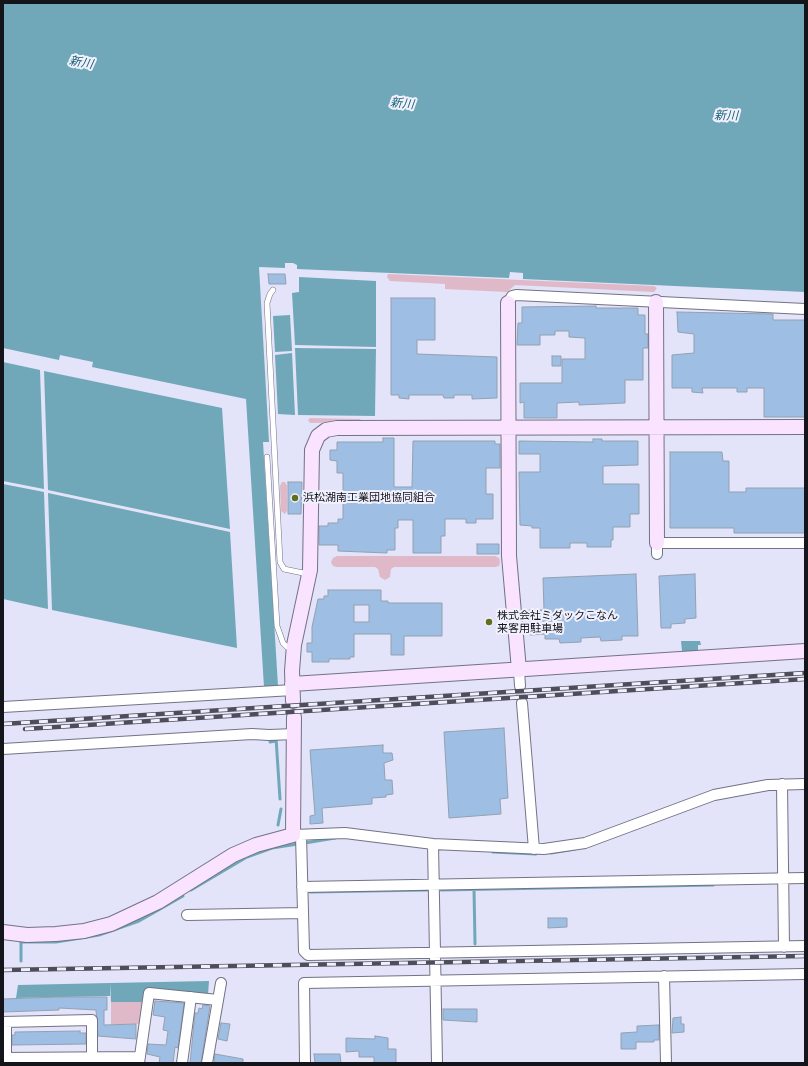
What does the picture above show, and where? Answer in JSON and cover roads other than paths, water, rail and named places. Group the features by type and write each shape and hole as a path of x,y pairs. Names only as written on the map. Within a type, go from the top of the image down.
{"street":[{"path":"520,686 520,670 509,568 508,304 512,296 805,309"},
{"path":"656,302 657,549 805,543"},
{"path":"293,692 293,648 310,574 312,450 315,440 322,432 337,428 805,427"},
{"path":"3,707 293,692 520,670 805,651"},
{"path":"522,703 534,849"},
{"path":"294,717 297,835 302,888 304,951 308,955 805,946"},
{"path":"3,750 252,734 295,734"},
{"path":"782,784 784,947"},
{"path":"3,932 27,935 56,934 84,931 111,924 158,902 233,855 256,845 297,835 345,833 433,844 534,849 564,847 584,843 714,795 749,788 782,784 805,784"},
{"path":"433,844 437,1063"},
{"path":"302,888 805,878"},
{"path":"187,915 303,912"},
{"path":"305,1063 304,982 805,974"},
{"path":"664,976 666,1063"},
{"path":"208,1063 221,983"},
{"path":"92,1056 92,1020 4,1022 5,1058 45,1060 92,1056 139,1060 149,993 218,1000"},
{"path":"182,1063 191,998"}],"lane":[{"path":"273,290 266,303 280,562 284,569 310,574"},
{"path":"267,457 277,626 285,645 293,648"}],"water":[{"name":"新川","path":"3,3 805,3 805,292 523,279 523,273 510,272 509,278 297,269 297,265 293,263 285,263 285,268 259,267 269,442 263,442 278,686 264,687 246,399 92,367 93,362 60,355 59,360 3,348"},
{"path":"299,277 376,281 376,347 295,345 292,293 299,292"},
{"path":"290,315 292,351 275,352 273,316"},
{"path":"295,348 376,349 375,416 298,415"},
{"path":"292,353 295,415 278,414 275,355"},
{"path":"3,362 40,370 44,489 3,481"},
{"path":"44,371 222,408 230,529 48,490"},
{"path":"3,484 44,492 48,609 3,599"},
{"path":"48,493 230,532 237,648 52,610"},
{"path":"681,641 700,641 701,645 698,645 698,651 682,651"},
{"path":"209,981 208,995 146,989 143,1002 111,1002 110,983"},
{"path":"110,983 110,996 16,998 18,985"}],"waterway":[{"path":"276,738 280,799"},
{"path":"270,742 276,741"},
{"path":"278,825 281,809"},
{"path":"305,843 335,838"},
{"path":"191,890 247,857 272,848 298,844"},
{"path":"551,853 575,849"},
{"path":"493,852 536,854"},
{"path":"441,890 713,885"},
{"path":"474,889 475,944"},
{"path":"310,892 427,890"},
{"path":"21,961 21,942 56,942 99,935 139,921 183,896"}],"tunnel":[{"path":"520,686 522,703"}],"railway":[{"path":"3,724 805,673"},
{"path":"25,729 805,679"},
{"path":"3,970 805,956"}],"place":[{"name":"浜松湖南工業団地協同組合","path":"295,498"},
{"name":"株式会社ミダックこなん 来客用駐車場","path":"489,622"}]}
